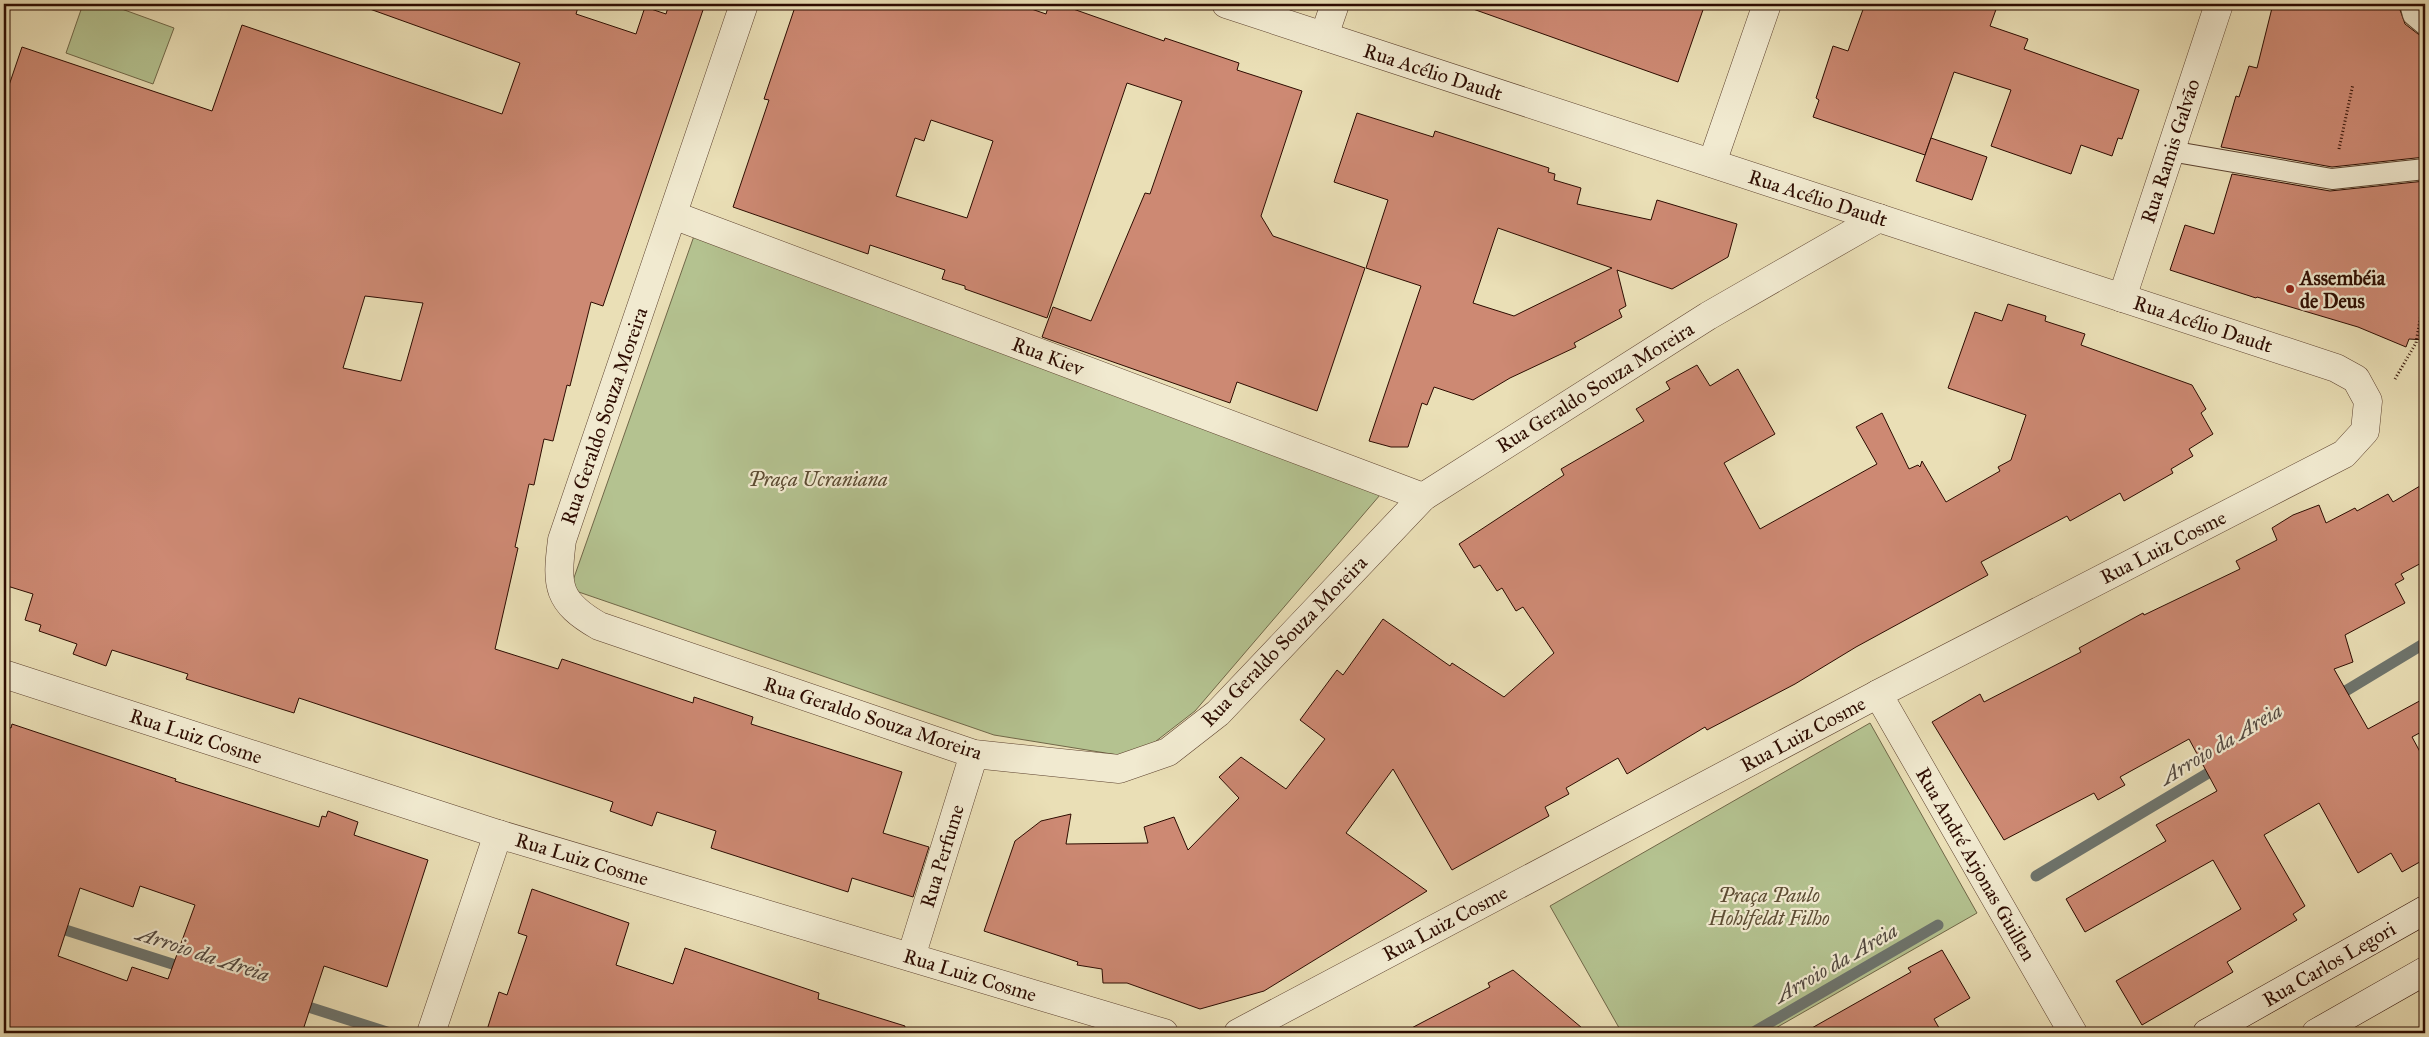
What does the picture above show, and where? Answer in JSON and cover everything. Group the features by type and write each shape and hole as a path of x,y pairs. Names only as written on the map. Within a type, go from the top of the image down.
{"street":[{"name":"Rua Geraldo Souza Moreira","path":"744,4 562,540 558,567 562,594 578,614 599,626 974,754 1119,769 1168,752 1218,713 1423,497 1708,316 1879,218"},
{"name":"Rua Acélio Daudt","path":"1226,4 2336,368 2356,379 2368,401 2365,431"},
{"path":"1324,36 1335,4"},
{"path":"1712,163 1767,4"},
{"name":"Rua Ramis Galvão","path":"2122,298 2219,4"},
{"name":"Rua Kiev","path":"673,215 1423,497"},
{"name":"Rua Luiz Cosme","path":"1238,1033 1878,694 2344,454 2365,431"},
{"name":"Rua Luiz Cosme","path":"4,674 498,834 1164,1033"},
{"name":"Rua André Arjonas Guillen","path":"1878,694 2073,1033"},
{"name":"Rua Perfume","path":"911,957 974,754"},
{"path":"431,1033 498,834"},
{"name":"Rua Carlos Legori","path":"2207,1033 2425,910"},
{"path":"2316,1033 2425,971"}],"lane":[{"path":"2410,4 2413,15 2425,25"},
{"path":"2170,151 2332,179 2425,169"}],"path":[{"path":"2332,179 2353,84"},
{"path":"2416,343 2425,292"}],"green space":[{"path":"83,4 108,4 174,28 153,84 66,53"},
{"name":"Praça Ucraniana","path":"694,236 1386,488 1195,711 1151,745 1118,755 994,735 570,589"},
{"name":"Praça Paulo Hohlfeldt Filho","path":"1870,723 1977,913 1767,1033 1622,1033 1550,906"}],"building":[{"path":"367,4 579,4 576,14 636,34 645,7 666,14 669,4 705,4 603,306 591,302 570,386 567,385 553,441 544,439 534,485 529,484 515,547 518,548 495,649 558,669 562,659 693,703 694,697 753,717 751,724 902,772 883,833 929,847 913,897 852,878 848,892 711,848 716,831 657,812 652,826 610,811 613,802 299,698 294,713 186,679 188,674 112,650 106,666 73,654 77,644 39,631 41,625 25,620 33,594 4,585 4,100 22,47 212,111 242,25 502,114 520,63 367,8","holes":["365,296 423,303 401,381 343,368"]},
{"path":"796,4 1017,4 1046,14 1049,4 1059,4 1164,41 1165,38 1239,63 1237,70 1302,91 1261,216 1273,236 1365,268 1317,411 1237,382 1230,403 1042,337 1053,307 1091,321 1145,193 1150,194 1182,101 1127,83 1047,318 942,279 945,270 870,245 868,254 733,207 769,100 764,99","holes":["931,120 993,141 967,218 896,196 915,138 924,141"]},
{"path":"1474,4 1705,4 1678,82 1473,9"},
{"path":"1865,4 1998,4 1990,26 2028,39 2024,49 2139,90 2122,139 2118,138 2112,156 2081,145 2071,174 1991,146 2011,90 1954,72 1925,155 1813,117 1819,100 1816,98 1833,46 1848,51"},
{"path":"2273,4 2398,4 2405,24 2425,37 2425,157 2332,167 2221,147 2236,96 2239,97 2249,66 2257,68"},
{"path":"1357,113 1433,137 1435,131 1549,168 1548,172 1555,174 1554,180 1581,188 1577,204 1651,220 1657,200 1737,224 1728,257 1672,289 1617,270 1626,306 1619,310 1622,317 1574,343 1576,347 1510,378 1473,400 1434,387 1427,405 1422,403 1408,447 1391,447 1369,441 1421,286 1366,268 1388,200 1334,182","holes":["1498,228 1612,268 1514,316 1473,303"]},
{"path":"1931,138 1987,157 1972,200 1916,181"},
{"path":"2232,174 2330,191 2425,181 2425,340 2409,339 2406,347 2358,327 2256,298 2170,270 2185,225 2214,234"},
{"path":"2008,304 2046,316 2045,321 2085,334 2081,345 2192,385 2206,409 2201,413 2213,434 2189,449 2193,456 2171,469 2173,473 2124,501 2120,493 2070,521 2067,516 1981,562 1988,575 1856,647 1795,684 1707,730 1705,727 1627,774 1618,758 1566,788 1569,794 1545,807 1549,816 1452,870 1393,769 1346,833 1427,891 1264,991 1200,1009 1127,983 1103,983 1102,969 1077,965 1078,962 984,931 1015,841 1041,821 1071,814 1066,844 1148,843 1144,827 1174,817 1188,850 1239,798 1219,777 1241,757 1286,789 1325,739 1300,720 1337,670 1343,675 1383,619 1450,666 1452,663 1504,697 1554,653 1523,607 1516,611 1502,588 1497,591 1480,565 1474,568 1459,544 1564,475 1561,469 1644,421 1636,409 1670,389 1666,382 1697,365 1710,386 1738,369 1775,434 1724,463 1760,529 1877,464 1856,427 1882,413 1909,469 1918,465 1920,467 1922,461 1946,502 2000,471 1998,467 2011,460 2026,415 1948,388 1975,312 2002,321"},
{"path":"2425,483 2425,561 2401,574 2404,579 2395,584 2405,603 2345,635 2353,662 2334,669 2368,729 2425,698 2425,730 2412,737 2425,761 2425,859 2402,872 2391,853 2358,873 2319,803 2264,835 2305,906 2293,914 2297,920 2227,962 2233,972 2142,1025 2116,981 2241,909 2213,860 2085,932 2066,899 2166,841 2156,825 2217,791 2189,739 2120,777 2125,785 2098,800 2094,793 2004,840 1932,722 1980,694 1984,702 2081,652 2079,648 2143,613 2144,615 2240,569 2236,561 2277,540 2272,528 2293,515 2319,505 2326,523 2355,508 2357,511 2388,494 2393,502"},
{"path":"12,724 176,779 175,781 319,827 322,816 326,817 328,811 358,822 354,835 428,860 387,987 324,966 302,1033 4,1033 4,726 11,728","holes":["140,886 195,905 168,979 132,967 127,981 58,956 80,888 133,907"]},
{"path":"532,889 629,923 616,965 673,984 685,948 819,993 818,999 905,1026 904,1033 486,1033 499,992 507,995 527,936 518,933"},
{"path":"1942,950 1970,998 1934,1019 1942,1033 1803,1033 1911,972 1908,968"},
{"path":"1513,970 1588,1033 1402,1033 1490,987 1488,983"}],"waterway":[{"name":"Arroio da Areia","path":"2334,698 2425,643"},
{"name":"Arroio da Areia","path":"2036,876 2220,766"},
{"name":"Arroio da Areia","path":"1752,1033 1938,925"},
{"name":"Arroio da Areia","path":"53,926 188,969"},
{"name":"Arroio da Areia","path":"296,1003 390,1033"}],"place":[{"name":"Assembéia de Deus","path":"2290,289"}]}
